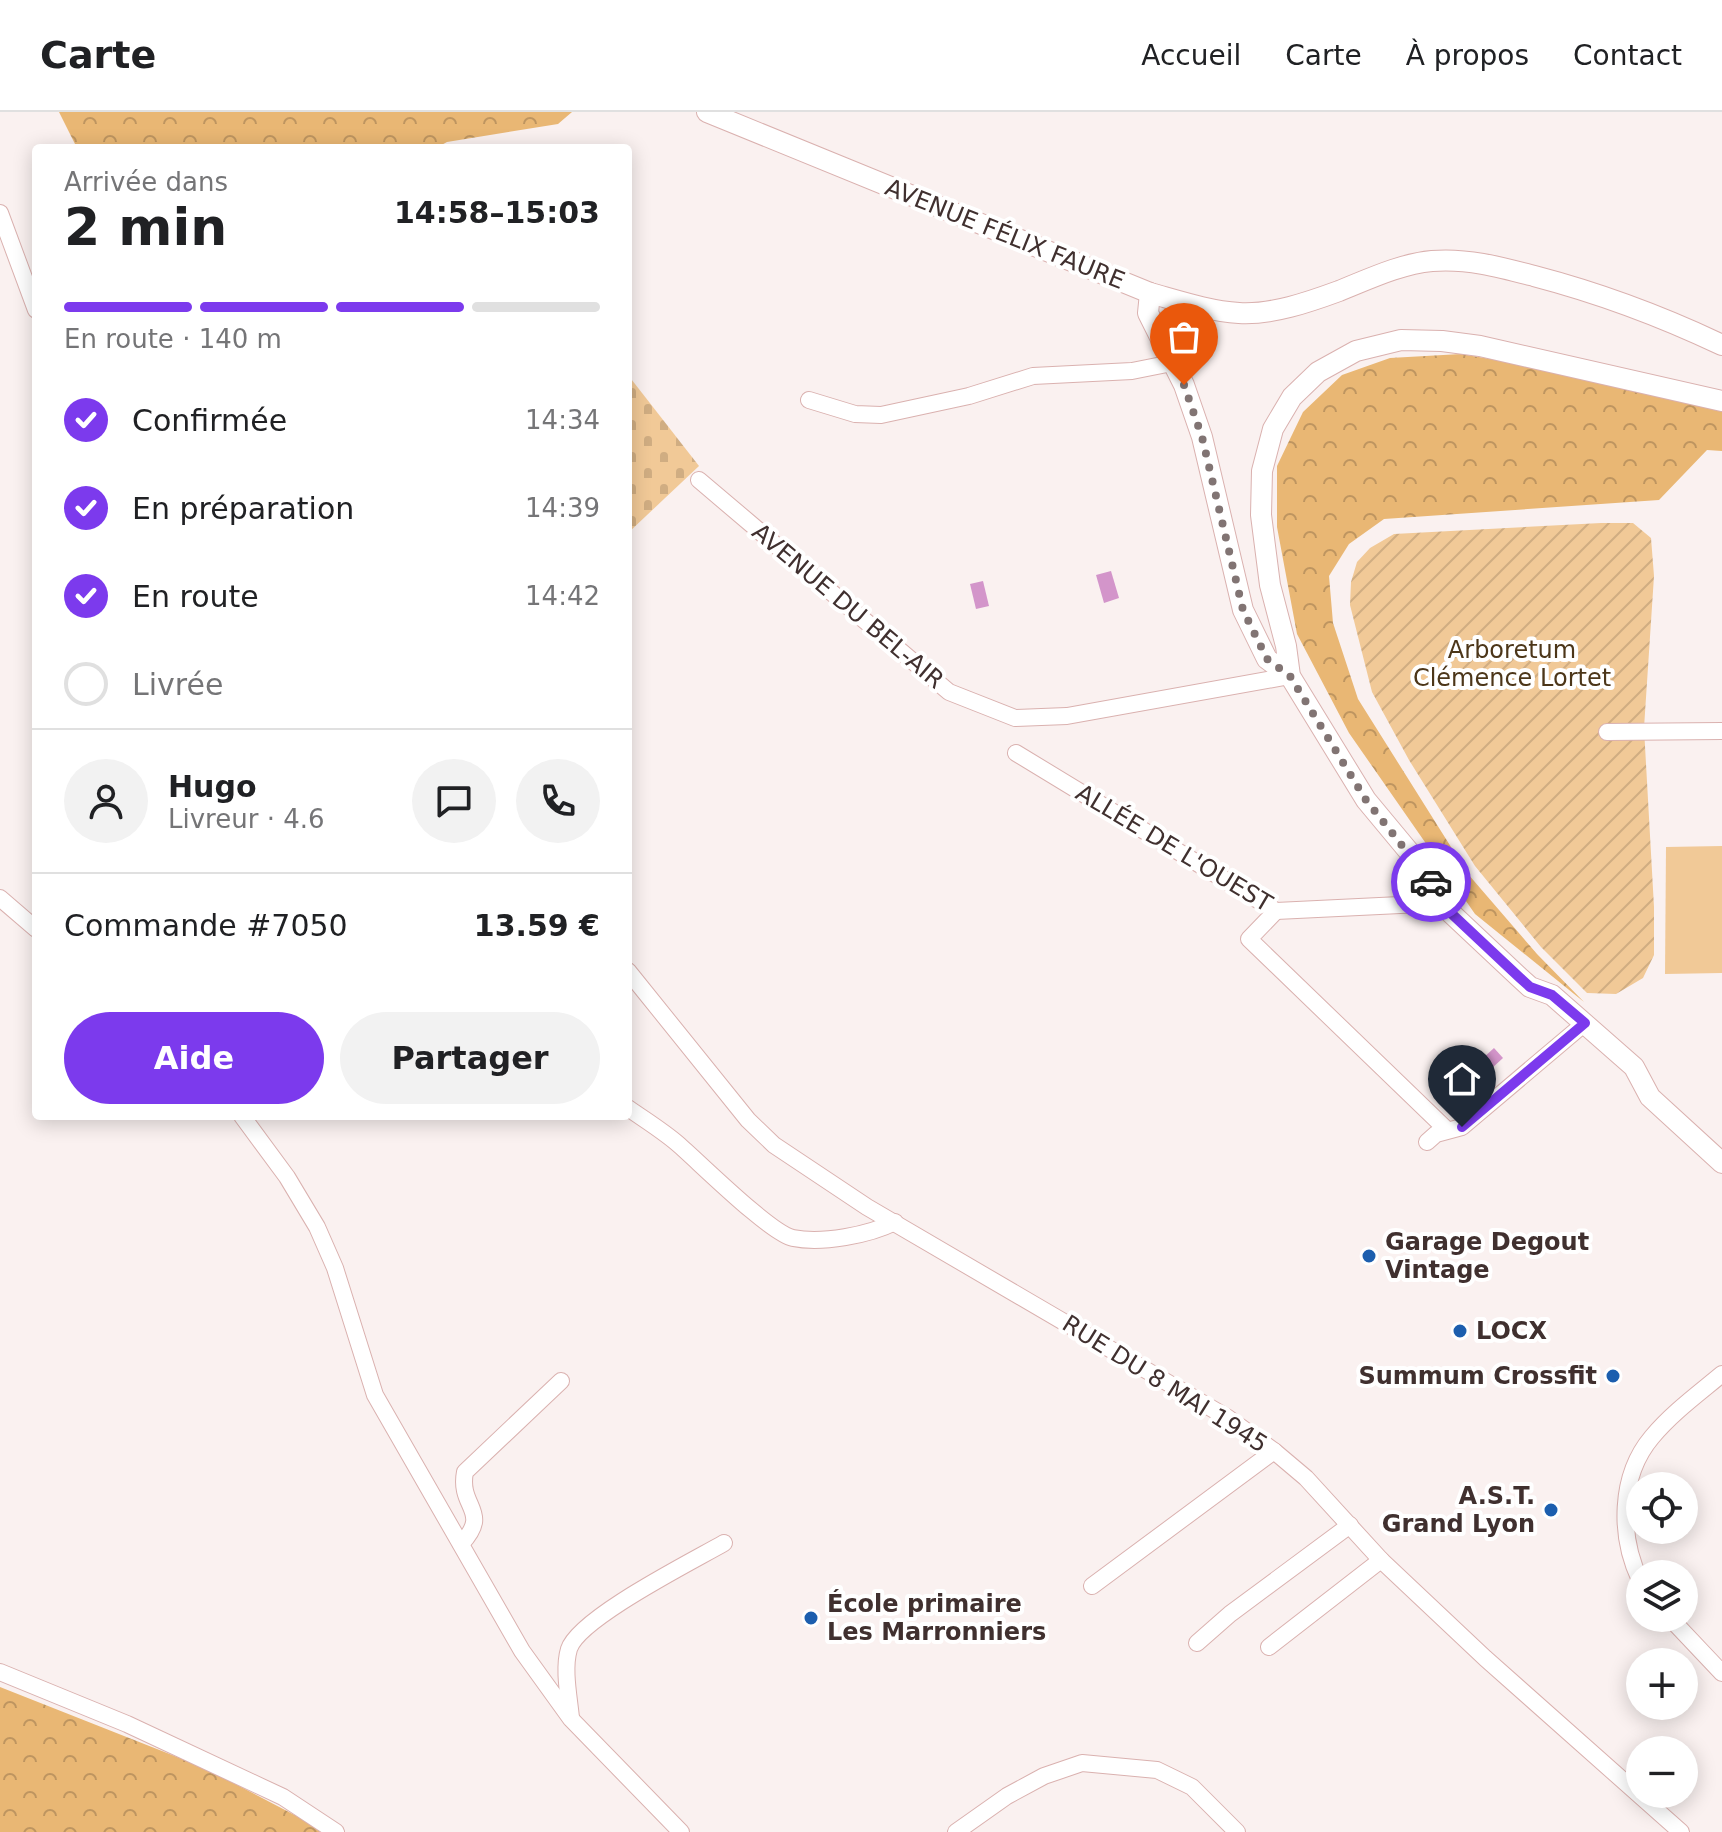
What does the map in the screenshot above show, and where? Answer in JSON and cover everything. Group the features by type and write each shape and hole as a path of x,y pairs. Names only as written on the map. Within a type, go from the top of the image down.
{"street":[{"name":"AVENUE FÉLIX FAURE","path":"707,112 1150,293 1199,307 1241,313 1279,309 1319,299 1405,266 1460,260 1587,289 1722,345"},
{"path":"0,213 32,299"},
{"path":"1150,293 1148,313 1184,385 1202,437 1243,610 1267,659 1290,676 1366,800 1430,877 1437,900 1530,987 1552,995 1634,1067 1650,1097 1722,1163"},
{"path":"1290,676 1286,646 1270,585 1261,515 1262,471 1273,429 1292,397 1318,372 1356,351 1401,340 1442,341 1480,346 1722,401"},
{"path":"809,400 855,414 881,415 969,396 1033,376 1132,371 1172,363"},
{"name":"AVENUE DU BEL-AIR","path":"699,480 949,692 1015,718 1067,716 1290,676"},
{"path":"1253,631 1286,646"},
{"path":"1607,732 1722,731"},
{"name":"ALLÉE DE L'OUEST","path":"1016,753 1276,911 1421,904 1437,900"},
{"path":"0,898 32,926"},
{"path":"1276,911 1249,939 1447,1130"},
{"name":"RUE DU 8 MAI 1945","path":"632,976 748,1120 765,1136 818,1175 1228,1418 1274,1451 1306,1478 1381,1560 1485,1658 1681,1832"},
{"path":"1427,1142 1436,1134 1462,1127 1585,1023"},
{"path":"632,1111 675,1142 772,1227 791,1238 875,1233 895,1222"},
{"path":"245,1120 270,1152 317,1227 335,1268 375,1395 522,1651 571,1719 681,1832"},
{"path":"1633,1560 1625,1512 1629,1486 1638,1460 1650,1439 1722,1374"},
{"path":"461,1544 473,1530 475,1518 462,1486 465,1472 561,1381"},
{"path":"1092,1586 1274,1451"},
{"path":"1197,1643 1230,1614 1350,1525"},
{"path":"571,1719 567,1678 569,1648 580,1633 600,1616 724,1543"},
{"path":"1269,1647 1381,1560"},
{"path":"1683,1632 1722,1673"},
{"path":"0,1672 127,1724 283,1797 336,1832"},
{"path":"956,1832 1007,1796 1044,1776 1082,1763 1157,1770 1192,1787 1237,1832"}],"green space":[{"path":"59,112 572,112 558,124 443,144 75,144"},
{"path":"1461,354 1537,367 1722,410 1722,451 1707,450 1659,500 1384,519 1349,544 1329,576 1333,623 1358,699 1468,874 1537,954 1584,1002 1475,914 1349,733 1297,634 1277,527 1277,466 1303,412 1342,375 1390,358"},
{"path":"632,380 699,466 632,529"},
{"name":"Arboretum Clémence Lortet","path":"1633,523 1651,538 1654,576 1644,728 1654,955 1643,978 1616,994 1587,993 1541,947 1475,866 1409,760 1372,692 1350,605 1351,582 1357,562 1370,548 1394,534"},
{"path":"1722,846 1722,973 1665,974 1666,847"},
{"path":"0,1687 205,1768 306,1821 320,1832 0,1832"}],"shaded area":[{"path":"1111,571 1119,598 1104,603 1096,575"},
{"path":"983,581 989,606 976,609 970,584"},
{"path":"1494,1048 1503,1058 1479,1080 1470,1070"}],"way so far":[{"path":"1184,385 1202,437 1243,610 1267,659 1290,676 1366,800 1431,882"}],"place":[{"name":"Garage Degout Vintage","path":"1369,1256"},
{"name":"LOCX","path":"1460,1331"},
{"name":"Summum Crossfit","path":"1613,1376"},
{"name":"A.S.T. Grand Lyon","path":"1551,1510"},
{"name":"École primaire Les Marronniers","path":"811,1618"}],"route":[{"path":"1431,882 1437,900 1519,977 1530,987 1552,995 1585,1023 1462,1127"}]}
